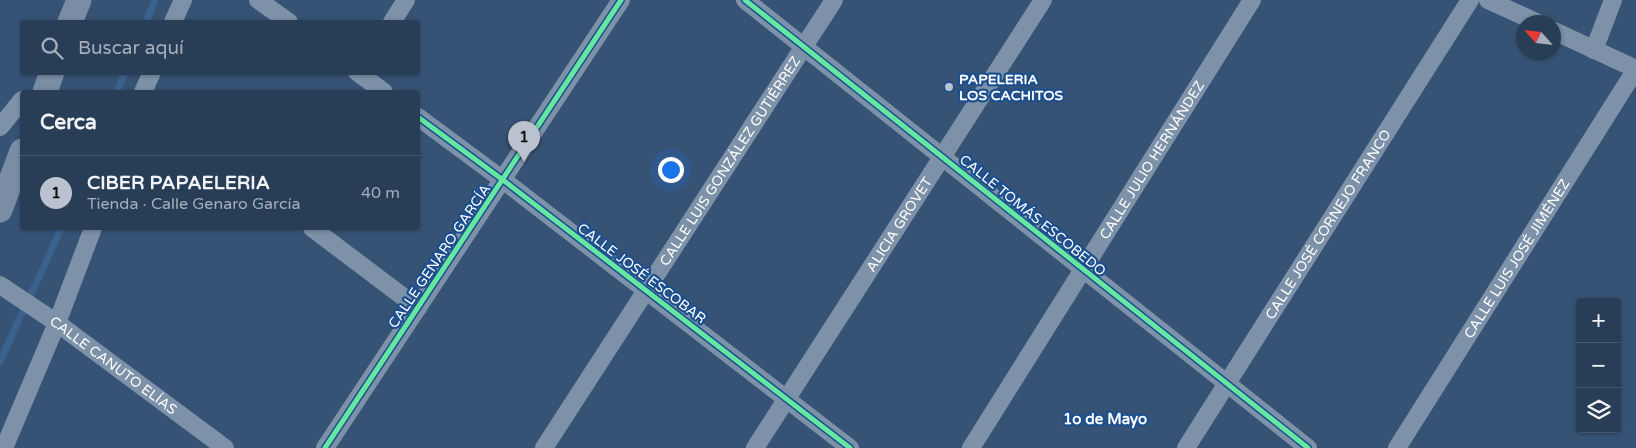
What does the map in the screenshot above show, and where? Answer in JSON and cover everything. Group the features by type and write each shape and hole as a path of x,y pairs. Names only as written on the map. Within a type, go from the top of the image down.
{"street":[{"path":"71,20 78,0"},
{"path":"174,20 182,0"},
{"path":"258,0 285,20"},
{"path":"393,20 406,0"},
{"name":"CALLE GENARO GARCÍA","path":"325,448 621,0"},
{"name":"CALLE TOMÁS ESCOBEDO","path":"745,0 1308,448"},
{"name":"CALLE LUIS GONZÁLEZ GUTIÉRREZ","path":"544,448 834,0"},
{"name":"ALICIA GROVET","path":"755,448 1043,0"},
{"name":"CALLE JULIO HERNÁNDEZ","path":"971,448 1252,0"},
{"name":"CALLE JOSÉ CORNEJO FRANCO","path":"1186,448 1470,0"},
{"path":"1488,0 1521,15"},
{"path":"1594,50 1613,0"},
{"path":"1561,34 1636,69"},
{"name":"CALLE LUIS JOSÉ JIMÉNEZ","path":"1397,448 1636,69"},
{"path":"31,90 43,75"},
{"path":"45,90 51,75"},
{"path":"144,90 151,75"},
{"path":"361,75 381,90"},
{"path":"0,127 20,102"},
{"name":"CALLE JOSÉ ESCOBAR","path":"420,118 788,398 850,448"},
{"path":"0,210 20,155"},
{"path":"4,448 52,320 92,230"},
{"path":"315,230 418,308"},
{"name":"CALLE CANUTO ELÍAS","path":"0,285 52,320 225,448"}],"waterway":[{"path":"147,20 155,0"},
{"path":"118,90 124,75"},
{"path":"0,362 60,230"}],"cycle path":[{"path":"325,448 621,0"},
{"path":"745,0 1308,448"},
{"path":"420,118 503,180 850,448"}],"place":[{"name":"PAPELERIA LOS CACHITOS","path":"949,87"},
{"name":"CIBER PAPAELERIA","path":"524,162"}],"district":[{"name":"1o de Mayo","path":"1105,419"}]}
